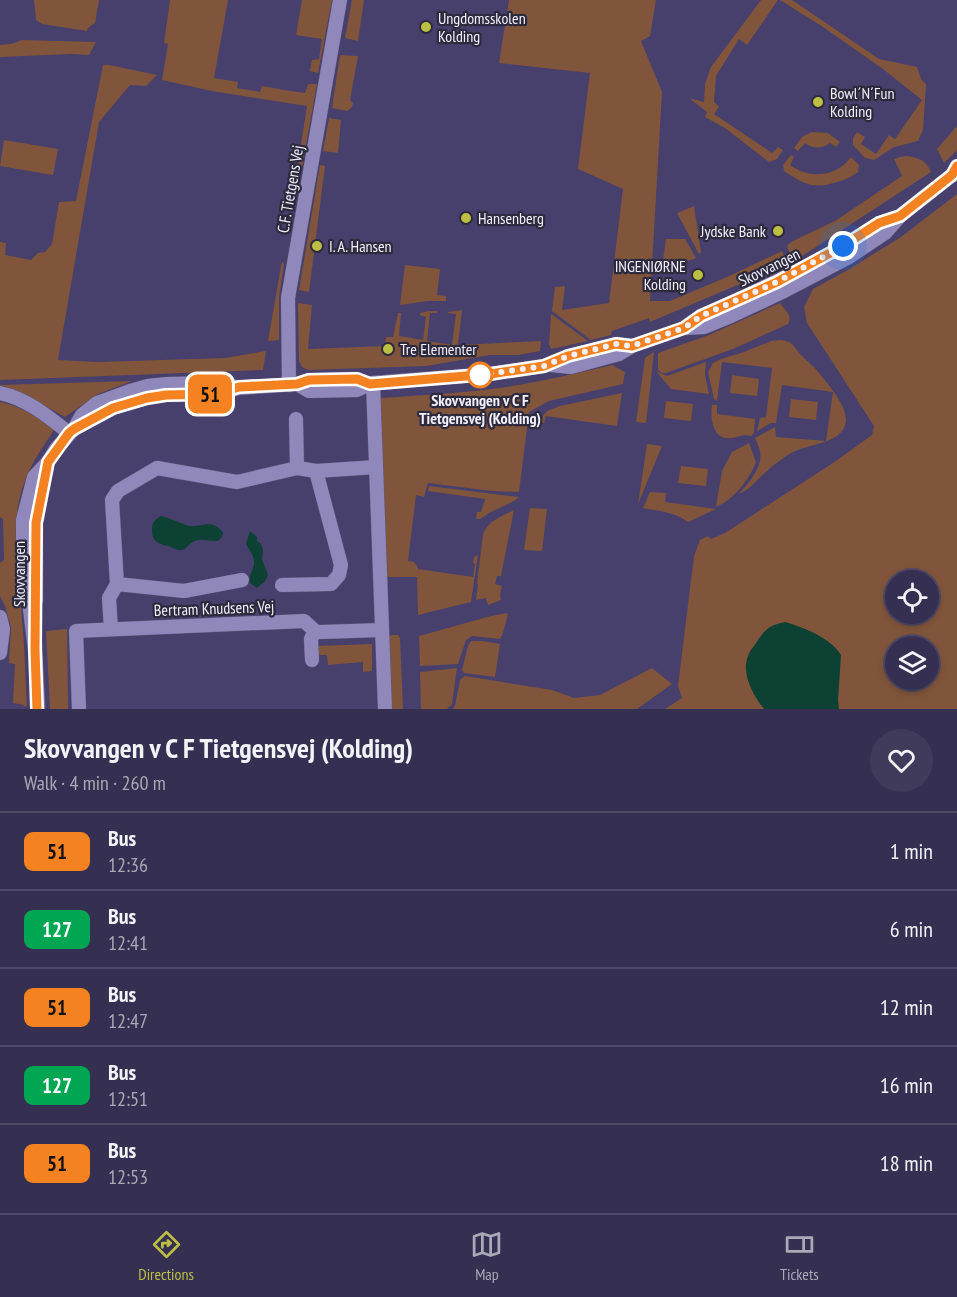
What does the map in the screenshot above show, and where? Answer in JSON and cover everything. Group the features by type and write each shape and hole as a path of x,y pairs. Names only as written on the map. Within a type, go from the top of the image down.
{"street":[{"name":"C.F. Tietgens Vej","path":"293,385 288,298 340,0"},
{"name":"Skovvangen","path":"38,709 35,650 36,523 48,462 71,431 113,408 129,402 166,395 216,394 239,387 293,385 309,380 357,379 371,383 490,374 549,365 571,367 619,354 632,346 684,328 701,316 777,282 843,246 879,223 900,216 955,172"},
{"path":"371,383 385,709"},
{"path":"0,393 8,394 71,431"},
{"path":"296,419 297,468"},
{"path":"111,629 109,598 117,584 112,500 118,491 158,468 237,482 297,468 316,471 376,467"},
{"name":"Bertram Knudsens Vej","path":"282,585 331,584 339,575 341,565 316,471"},
{"name":"Bertram Knudsens Vej","path":"117,584 184,591 242,580"},
{"path":"0,617 3,629 0,653"},
{"name":"Bertram Knudsens Vej","path":"79,709 75,631 304,621 315,631 320,632 382,630"},
{"path":"312,660 311,639 315,631"}],"shaded area":[{"path":"34,0 99,0 95,23 87,31 42,24 36,20"},
{"path":"170,0 228,0 214,78 238,82 237,88 260,92 262,86 305,93 308,84 317,84 299,183 295,183 307,106 212,91 162,80 168,44 164,43"},
{"path":"302,0 332,0 318,73 310,71 312,60 319,59 322,39 296,35"},
{"path":"352,0 364,0 358,41 345,38"},
{"path":"509,0 656,0 650,36 641,41 662,92 650,301 670,301 782,251 787,264 650,322 649,318 612,331 611,335 591,340 552,311 555,287 565,286 562,310 609,303 623,189 578,169 590,73 499,63"},
{"path":"761,0 778,0 747,45 739,39 716,76 714,102 719,107 714,114 772,153 778,147 783,150 777,159 769,162 725,128 705,117 707,112 689,98 704,102 705,84 711,67"},
{"path":"780,0 792,0 879,59 917,67 921,79 926,84 923,130 918,141 894,147 874,160 865,158 853,145 853,138 857,132 865,137 861,144 876,154 889,135 895,139 922,100 883,69"},
{"path":"22,40 96,42 89,55 0,57 0,45"},
{"path":"340,55 358,56 350,100 353,103 347,111 332,108"},
{"path":"103,65 157,75 146,86 130,85 99,122 58,360 98,362 225,358 266,351 263,370 0,380 0,242 6,243 5,255 31,260 38,253 45,252 52,244 59,202 76,201"},
{"path":"329,118 341,120 338,153 323,151"},
{"path":"957,126 957,150 944,163 937,149"},
{"path":"811,132 828,133 840,142 836,147 830,143 818,148 805,143 798,151 794,148 802,137"},
{"path":"4,140 58,149 53,175 0,166"},
{"path":"791,155 794,157 790,165 806,173 830,172 845,164 851,157 859,165 858,172 829,184 809,184 784,171 783,165"},
{"path":"907,156 922,160 931,172 793,262 787,246 791,242 835,221 902,176 894,159"},
{"path":"320,165 325,166 309,292 299,290"},
{"path":"957,194 957,709 665,709 682,698 678,686 694,556 700,540 708,536 711,539 725,533 872,435 874,426 807,323 804,307 813,289 901,237"},
{"path":"694,206 701,252 699,254 677,213"},
{"path":"666,239 685,239 696,258 688,261 686,259 668,267 669,269 660,274 658,270 662,267"},
{"path":"282,261 284,264 279,297 279,340 268,341"},
{"path":"405,265 440,269 437,295 446,296 446,301 400,305"},
{"path":"298,303 312,305 308,349 385,346 386,337 393,337 398,313 401,313 399,336 423,340 426,317 420,313 429,311 437,311 437,313 430,313 427,341 452,345 456,314 448,312 462,310 458,345 541,341 540,351 518,355 490,355 426,366 308,370 302,367 299,361"},
{"path":"780,303 789,316 788,324 733,349 666,373 658,370 658,353 709,335"},
{"path":"551,314 588,341 551,349 549,344"},
{"path":"779,340 792,344 834,392 844,411 846,420 844,429 837,436 824,442 789,454 747,490 739,494 754,475 759,464 760,452 755,438 775,427 776,437 826,441 833,392 782,385 776,423 771,423 757,431 760,418 766,417 772,368 722,362 717,401 714,399 708,372 713,363"},
{"path":"654,352 646,423 636,422 645,358"},
{"path":"706,362 705,375 709,394 671,389 656,371 667,376"},
{"path":"612,365 625,372 623,384 549,401 529,412 519,492 428,483 424,497 416,495 408,561 414,562 418,569 473,577 474,557 478,555 471,602 418,615 417,577 385,577 380,400 507,387"},
{"path":"732,375 759,379 757,396 730,393"},
{"path":"132,381 98,394 65,417 33,399 0,390 0,385"},
{"path":"622,393 617,426 546,416 544,423 541,423 547,411 560,406"},
{"path":"791,399 818,402 816,420 789,417"},
{"path":"666,401 693,404 691,421 664,418"},
{"path":"0,402 29,413 54,430 26,478 17,518 16,552 27,706 23,707 24,705 13,703 15,664 9,663 11,627 0,596 0,563 4,560 3,519 0,517"},
{"path":"712,405 717,405 717,414 755,419 754,433 751,436 743,435 732,438 721,436 712,422"},
{"path":"749,443 756,462 753,469 735,494 716,507 722,471 732,452"},
{"path":"647,444 662,446 638,504"},
{"path":"681,466 708,469 706,486 678,483"},
{"path":"429,486 519,497 480,519 476,519 477,512 481,512 485,499 428,491"},
{"path":"650,492 666,493 665,502 716,509 688,522 672,514 643,508"},
{"path":"530,508 547,509 542,551 524,550"},
{"path":"514,510 501,576 497,576 495,584 502,586 501,600 488,605 486,598 476,600 483,534 492,522"},
{"path":"161,516 191,526 215,525 223,533 222,537 218,541 195,541 180,550 161,544 154,538 152,525"},
{"path":"250,531 261,544 262,559 268,575 257,588 249,582 254,563 246,544"},
{"path":"507,613 500,639 472,636 466,640 458,664 420,666 419,636"},
{"path":"785,622 824,638 841,655 839,709 764,709 756,697 747,677 748,656 766,630"},
{"path":"67,629 68,709 50,709 46,631"},
{"path":"398,635 403,709 390,709 388,636"},
{"path":"471,641 500,644 495,677 464,673 462,670"},
{"path":"372,644 372,671 363,672 363,662 328,665 327,655 319,655 318,646"},
{"path":"457,668 452,704 447,709 421,709 420,672"},
{"path":"652,668 672,684 637,709 452,709 455,706 460,680 465,676 552,690 574,698 600,695"}],"bus line":[{"name":"51","path":"37,709 36,523 48,462 74,429 129,402 166,395 216,394 239,387 297,384 309,380 357,379 370,384 490,374 544,366 568,356 616,344 632,346 684,328 701,316 798,271 879,223 900,216 952,175 957,166"}],"place":[{"name":"Ungdomsskolen Kolding","path":"426,27"},
{"name":"Bowl´N´Fun Kolding","path":"818,102"},
{"name":"Hansenberg","path":"466,218"},
{"name":"Jydske Bank","path":"778,231"},
{"name":"I. A. Hansen","path":"317,246"},
{"name":"INGENIØRNE Kolding","path":"698,275"},
{"name":"Tre Elementer","path":"388,349"},
{"name":"Skovvangen v C F Tietgensvej (Kolding)","path":"480,375"}],"route":[{"path":"480,375 544,366 568,356 616,344 632,346 684,328 701,316 777,282 843,246"}]}
